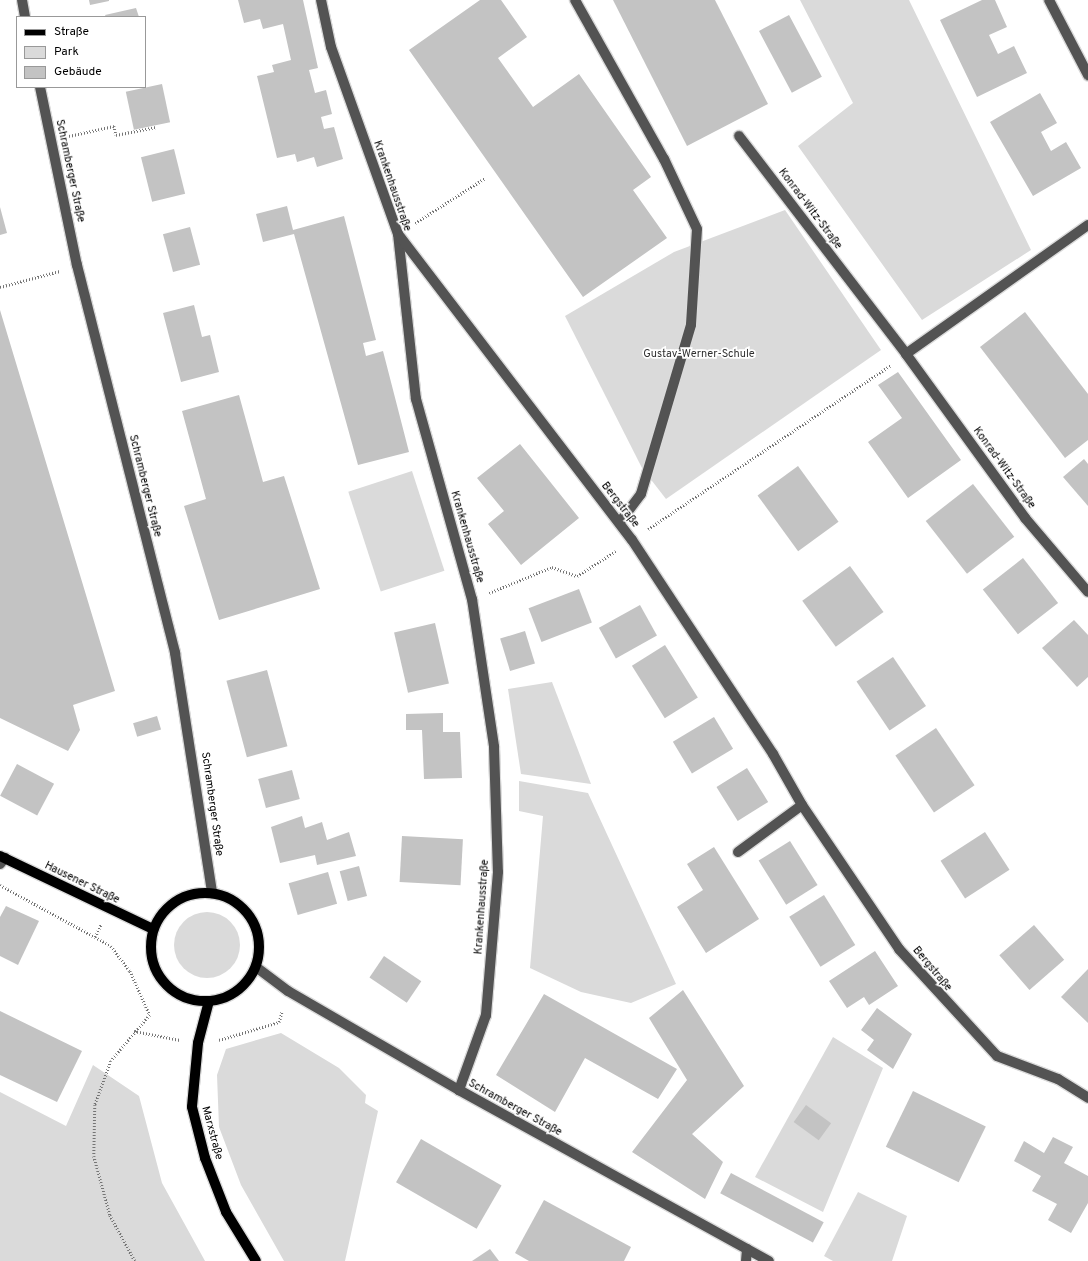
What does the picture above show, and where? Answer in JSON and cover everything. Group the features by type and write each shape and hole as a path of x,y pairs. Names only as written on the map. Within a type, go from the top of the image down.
{"main road":[{"name":"Hausener Straße","path":"2,859 109,910 153,929"},
{"path":"193,893 212,893 228,897 252,919 258,934 256,967 237,990 209,1001 194,1000 167,986 152,960 153,929 162,913 176,901 193,893"},
{"name":"Marxstraße","path":"209,1001 198,1043 192,1107 205,1158 226,1212 256,1261"}],"street":[{"path":"22,0 25,16"},
{"name":"Krankenhausstraße","path":"321,0 331,47 398,234 416,399 472,599 494,747 498,872 486,1015 459,1090"},
{"path":"575,0 664,159 697,229 691,325 641,494 619,523"},
{"path":"1049,0 1088,75"},
{"name":"Schramberger Straße","path":"40,88 77,265 175,653 212,893"},
{"name":"Konrad-Witz-Straße","path":"739,136 906,354 1026,518 1088,592"},
{"path":"906,354 1088,225"},
{"name":"Bergstraße","path":"398,234 632,540 773,754 802,805 899,949 948,1006 997,1056 1058,1079 1088,1098"},
{"path":"738,852 802,805"},
{"name":"Schramberger Straße","path":"256,967 288,990 459,1090 769,1261"},
{"path":"746,1261 747,1249"}],"path":[{"path":"51,140 114,126 116,135 156,128"},
{"path":"398,234 485,178"},
{"path":"0,287 77,265"},
{"path":"472,599 552,567 577,576 906,354"},
{"path":"0,886 111,946 130,971 150,1015 111,1061 95,1105 94,1156 110,1215 134,1261"},
{"path":"95,937 109,910"}],"green space":[{"path":"800,0 909,0 1031,250 922,320 798,146 853,103"},
{"name":"Gustav-Werner-Schule","path":"785,210 881,350 666,499 642,468 565,316 674,252"},
{"path":"412,471 444,571 381,592 348,492"},
{"path":"552,682 591,784 521,774 508,689"},
{"path":"519,781 588,793 676,984 631,1003 581,992 530,968 543,816 519,811"},
{"path":"201,912 213,912 225,917 235,927 240,939 238,958 225,973 213,978 201,978 189,973 179,963 174,951 174,939 179,927 189,917"},
{"path":"281,1033 339,1068 366,1095 365,1103 378,1111 345,1261 284,1261 241,1185 219,1127 217,1075 226,1049"},
{"path":"833,1037 883,1068 823,1212 755,1177"},
{"path":"93,1065 139,1096 162,1183 205,1261 0,1261 0,1092 66,1126"},
{"path":"858,1192 907,1216 892,1261 833,1261 824,1256"}],"building":[{"path":"89,0 109,0 109,1 90,5"},
{"path":"238,0 303,0 318,68 309,70 315,93 326,90 332,114 321,117 324,129 334,127 343,159 317,167 314,157 297,162 295,154 277,158 257,76 274,72 272,65 291,60 283,24 263,29 260,19 244,23"},
{"path":"480,0 501,0 527,37 498,58 533,107 579,74 651,177 633,190 667,238 583,297 409,50"},
{"path":"613,0 715,0 768,104 687,146"},
{"path":"982,0 995,0 1007,27 989,35 998,54 1014,46 1027,73 977,97 940,20"},
{"path":"136,8 139,16 106,16"},
{"path":"789,15 822,77 792,93 759,31"},
{"path":"162,84 170,122 134,130 126,92"},
{"path":"1040,93 1057,123 1041,132 1051,151 1066,142 1081,168 1033,196 990,122"},
{"path":"174,149 185,194 152,202 141,157"},
{"path":"287,206 293,230 344,216 376,340 363,343 366,356 383,351 409,452 358,465 294,234 263,242 256,214"},
{"path":"0,207 7,233 0,235"},
{"path":"190,227 200,265 173,272 163,234"},
{"path":"194,305 202,337 210,335 219,372 181,382 163,313"},
{"path":"0,310 115,691 73,705 80,730 68,751 0,718"},
{"path":"1025,312 1088,394 1088,440 1065,458 980,347"},
{"path":"898,372 961,460 908,498 868,442 902,418 878,385"},
{"path":"239,395 263,482 284,476 320,589 219,620 184,506 206,499 182,411"},
{"path":"520,444 579,518 521,565 488,524 504,511 477,478"},
{"path":"1084,459 1088,464 1088,506 1063,477"},
{"path":"798,466 839,522 798,551 758,495"},
{"path":"973,484 1014,537 967,574 926,521"},
{"path":"1023,558 1058,603 1018,634 983,589"},
{"path":"850,566 884,612 836,647 802,601"},
{"path":"579,589 592,623 541,642 529,608"},
{"path":"640,605 657,636 616,658 599,628"},
{"path":"1074,620 1088,635 1088,677 1077,687 1042,648"},
{"path":"435,623 449,683 408,693 394,632"},
{"path":"525,631 535,664 510,671 500,639"},
{"path":"665,645 698,698 665,718 632,666"},
{"path":"893,657 926,706 890,731 857,682"},
{"path":"267,670 287,746 247,757 226,681"},
{"path":"443,713 443,732 460,732 462,778 424,779 422,730 406,730 406,714"},
{"path":"157,716 161,729 137,737 133,723"},
{"path":"714,717 733,749 692,773 673,742"},
{"path":"936,728 975,785 934,813 895,755"},
{"path":"17,764 54,784 37,816 0,796"},
{"path":"747,768 768,802 738,821 716,787"},
{"path":"292,770 300,799 266,808 258,779"},
{"path":"302,816 305,828 322,822 327,840 349,832 356,856 317,865 315,855 280,863 271,827"},
{"path":"985,832 1010,870 965,899 941,861"},
{"path":"402,836 463,839 461,885 400,882"},
{"path":"790,841 818,885 786,905 759,861"},
{"path":"714,847 759,919 706,953 677,907 703,890 687,864"},
{"path":"359,866 367,896 348,901 340,871"},
{"path":"328,872 337,904 298,915 289,883"},
{"path":"824,895 855,945 820,967 789,917"},
{"path":"6,906 39,921 18,965 0,956 0,917"},
{"path":"1034,925 1064,960 1029,990 999,955"},
{"path":"875,951 898,986 869,1005 864,997 847,1008 829,981"},
{"path":"384,956 421,981 407,1003 369,978"},
{"path":"1088,969 1088,1023 1061,997"},
{"path":"683,990 744,1086 692,1134 723,1162 705,1199 632,1152 687,1080 649,1018"},
{"path":"544,994 677,1069 658,1099 585,1058 555,1112 496,1075"},
{"path":"877,1008 912,1034 893,1069 867,1050 874,1040 861,1030"},
{"path":"0,1011 82,1051 57,1102 0,1075"},
{"path":"913,1091 986,1127 959,1182 886,1147"},
{"path":"806,1105 831,1123 819,1140 794,1122"},
{"path":"1053,1137 1073,1147 1064,1163 1088,1176 1088,1203 1071,1233 1048,1220 1057,1204 1032,1191 1041,1176 1014,1161 1024,1141 1044,1153"},
{"path":"421,1139 502,1186 477,1229 396,1182"},
{"path":"731,1173 824,1222 813,1243 720,1193"},
{"path":"544,1200 631,1247 624,1261 529,1261 515,1253"},
{"path":"490,1249 499,1261 472,1261"}]}
